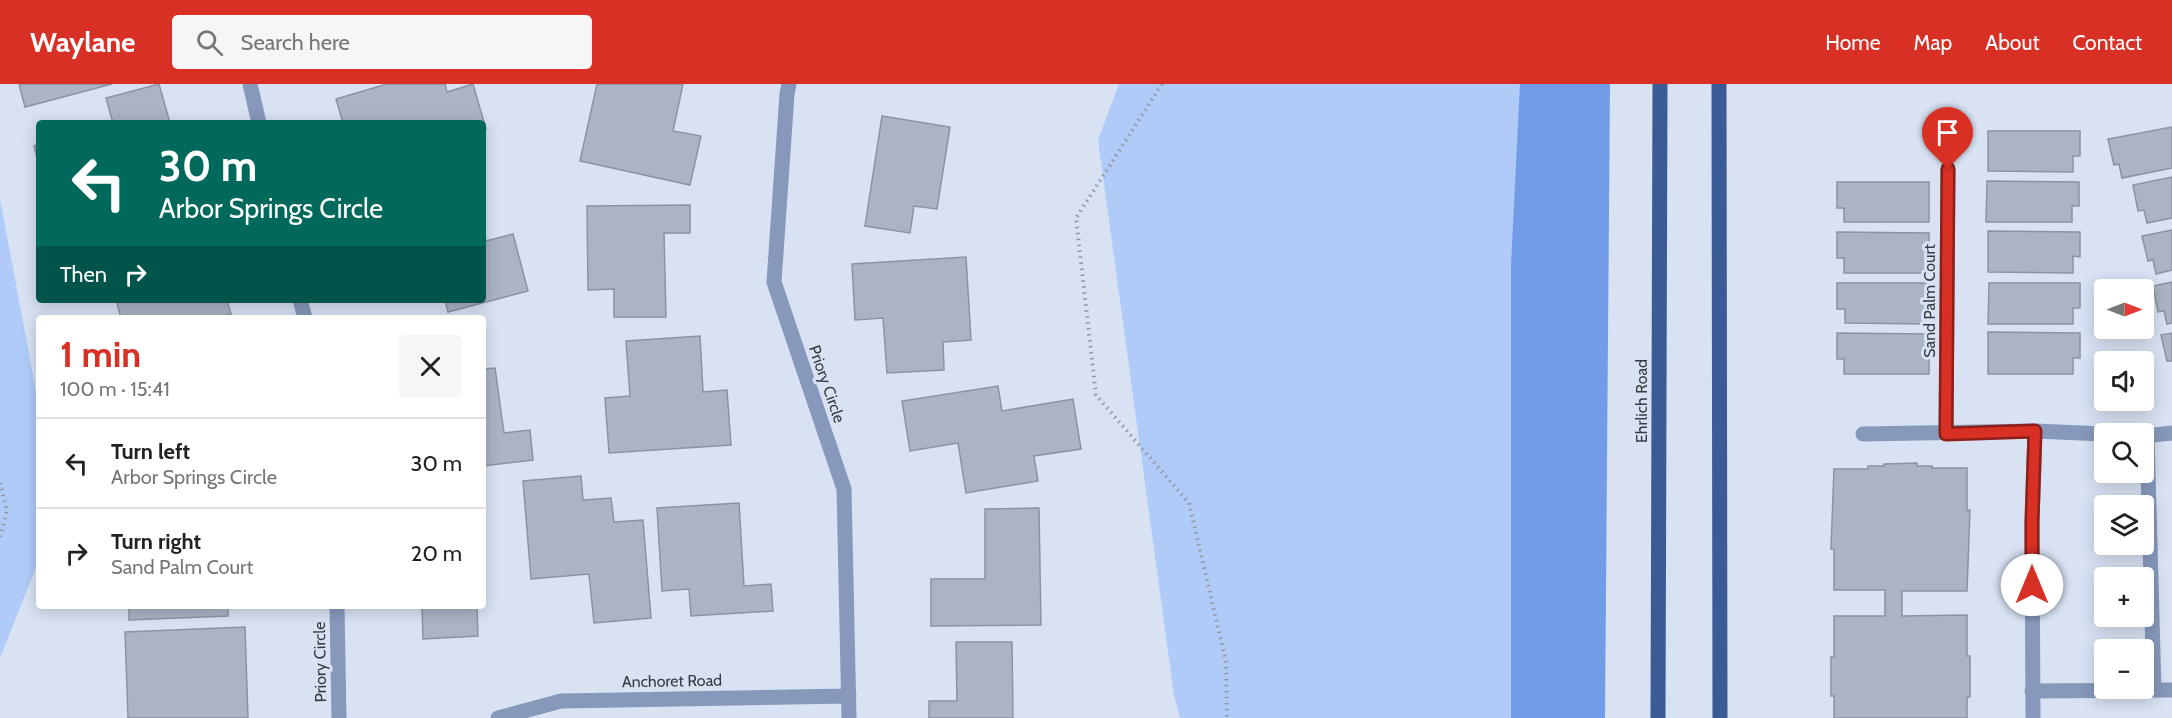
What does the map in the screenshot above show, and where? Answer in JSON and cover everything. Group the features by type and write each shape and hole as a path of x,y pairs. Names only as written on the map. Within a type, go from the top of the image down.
{"main road":[{"name":"Ehrlich Road","path":"1658,718 1660,84"},
{"path":"1719,84 1720,718"}],"street":[{"path":"250,84 258,120"},
{"name":"Priory Circle","path":"789,84 774,282 844,489 849,718"},
{"name":"Sand Palm Court","path":"1946,434 1948,169"},
{"path":"2033,718 2032,521 2035,431"},
{"path":"1863,434 2035,431 2094,434"},
{"path":"2154,435 2172,433"},
{"path":"2147,483 2152,639"},
{"name":"Priory Circle","path":"337,609 339,718"},
{"path":"2032,691 2094,690"},
{"path":"2154,690 2172,690"},
{"name":"Anchoret Road","path":"498,718 561,701 849,696"}],"path":[{"path":"1162,84 1076,218 1096,395 1189,503 1226,662 1227,718"},
{"path":"0,483 7,510 0,538"}],"shaded area":[{"path":"1119,84 1581,84 1575,718 1180,718 1174,695 1098,140"},
{"path":"1520,84 1610,84 1605,718 1511,718 1511,265"},
{"path":"0,199 36,391 36,568 0,658"}],"building":[{"path":"19,84 112,84 25,107"},
{"path":"159,84 169,120 112,120 106,98"},
{"path":"387,84 445,84 447,92 473,84 483,120 342,120 336,99"},
{"path":"597,84 683,84 673,131 701,136 690,185 580,161"},
{"path":"882,116 950,127 937,209 914,206 910,233 865,226"},
{"path":"2172,127 2172,168 2122,178 2119,164 2114,165 2108,139"},
{"path":"1988,131 2080,131 2080,156 2073,156 2073,172 1988,171"},
{"path":"2172,177 2172,218 2147,223 2144,210 2138,211 2133,185"},
{"path":"1987,181 2079,182 2079,206 2072,206 2072,222 1986,222"},
{"path":"1837,182 1929,182 1929,222 1844,222 1844,208 1837,208"},
{"path":"690,205 690,233 664,233 666,317 614,317 614,289 588,290 587,206"},
{"path":"2172,230 2172,270 2156,274 2153,260 2148,261 2142,236"},
{"path":"1988,231 2080,232 2080,257 2073,256 2073,273 1988,272"},
{"path":"1837,232 1929,233 1929,273 1844,273 1844,258 1837,258"},
{"path":"513,234 528,291 486,302 486,241"},
{"path":"966,257 971,340 943,342 944,370 887,373 883,318 855,320 852,264"},
{"path":"2172,282 2172,323 2167,324 2164,311 2158,312 2154,286"},
{"path":"1837,283 1929,283 1929,324 1845,323 1845,309 1837,309"},
{"path":"1989,283 2080,283 2080,308 2073,308 2073,324 1988,324"},
{"path":"117,303 228,303 231,314 228,315 120,315"},
{"path":"446,303 482,303 448,312"},
{"path":"1988,332 2080,333 2080,358 2073,358 2073,374 1988,374"},
{"path":"1837,333 1929,334 1929,374 1844,374 1844,359 1837,359"},
{"path":"2172,333 2172,361 2167,361 2161,335"},
{"path":"700,336 703,392 727,390 731,445 609,453 605,398 630,396 626,341"},
{"path":"495,368 504,433 530,430 533,460 486,466 486,369"},
{"path":"998,386 1002,411 1073,399 1081,449 1034,456 1038,481 966,493 958,443 910,451 902,401"},
{"path":"1917,463 1917,466 1932,466 1932,468 1967,468 1967,510 1970,510 1967,591 1902,591 1902,616 1967,615 1970,697 1967,697 1967,718 1834,718 1834,696 1831,696 1831,657 1834,657 1834,616 1885,616 1885,590 1834,590 1834,549 1831,549 1834,469 1868,469 1868,466 1884,466 1884,464"},
{"path":"581,476 583,500 611,498 614,522 643,520 651,618 594,623 589,574 531,579 523,481"},
{"path":"739,503 744,586 771,584 773,611 691,616 689,589 662,591 657,508"},
{"path":"1039,508 1041,625 931,626 931,579 985,579 985,509"},
{"path":"129,609 228,609 228,616 129,620"},
{"path":"422,609 477,609 478,636 423,639"},
{"path":"245,627 248,718 128,718 125,632"},
{"path":"956,642 1012,642 1013,718 929,718 929,701 957,701"}],"route":[{"path":"1948,169 1946,434 2035,431 2032,585"}]}
